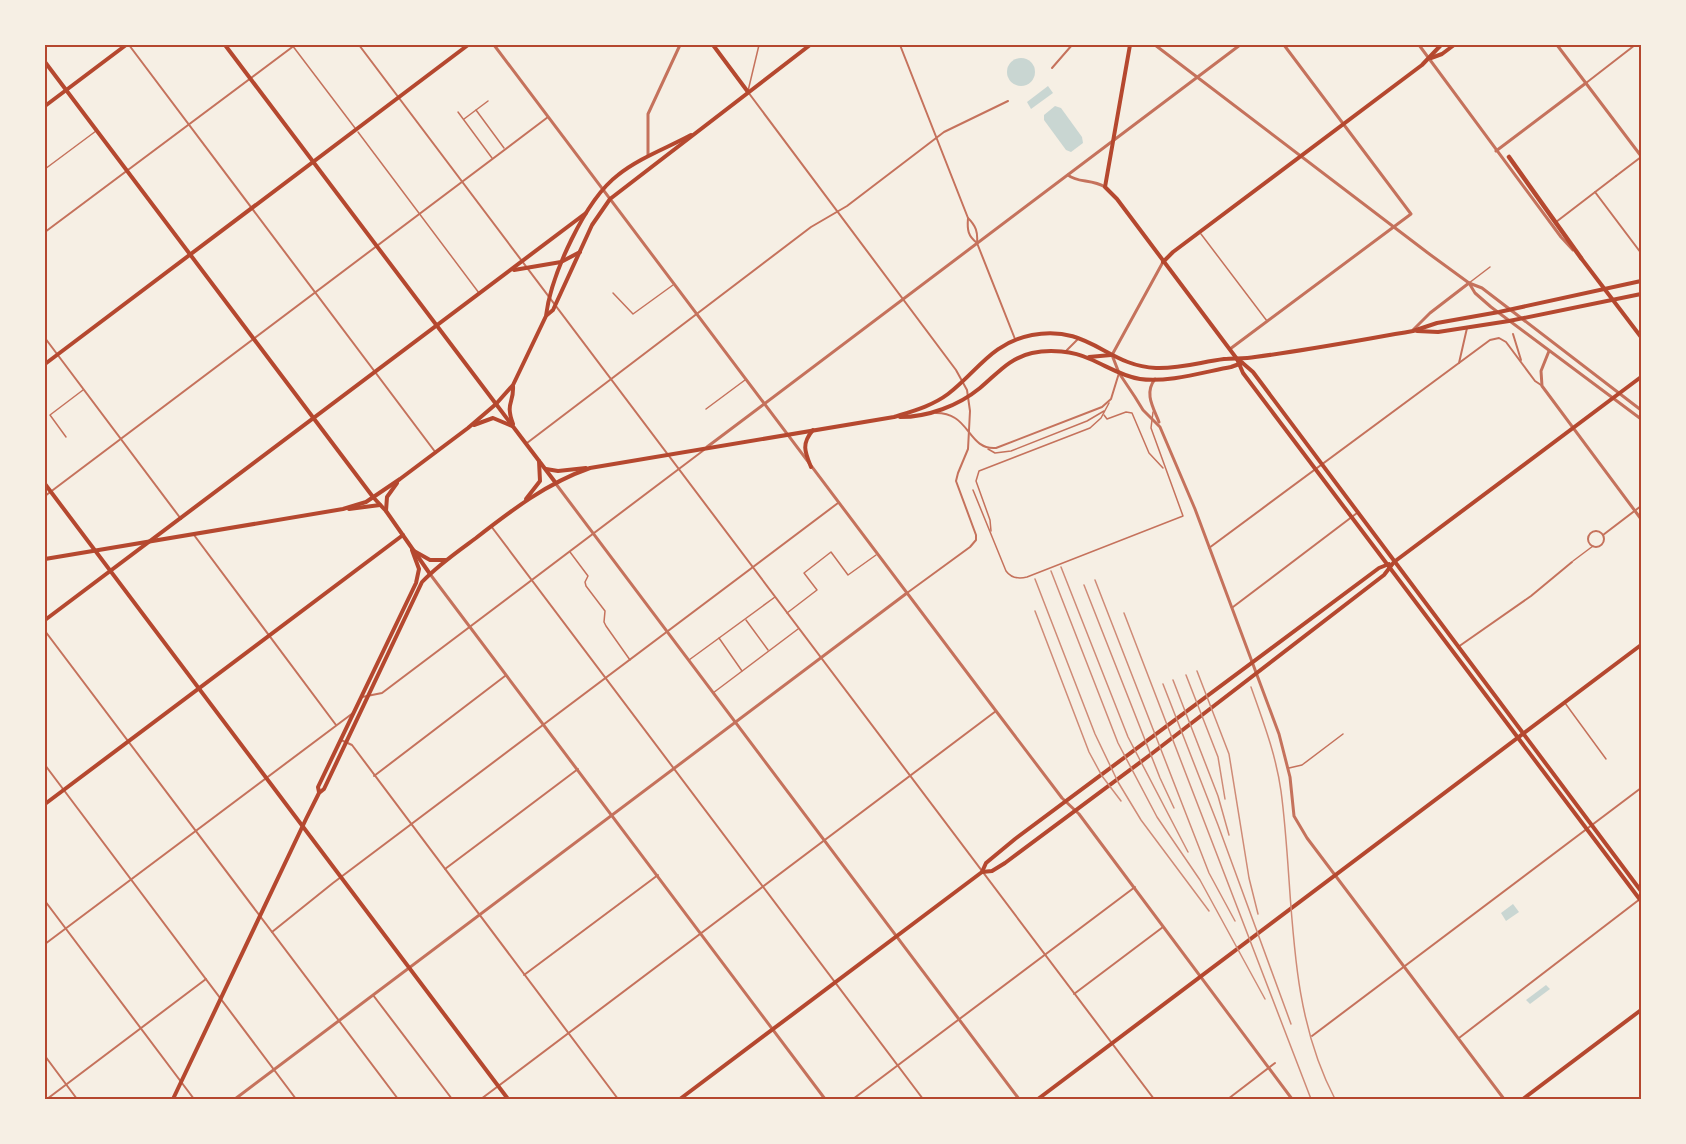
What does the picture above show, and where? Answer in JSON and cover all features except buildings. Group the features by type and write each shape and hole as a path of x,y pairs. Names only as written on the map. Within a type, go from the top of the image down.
{"highway":[{"path":"1509,158 1581,258"}],"main road":[{"path":"45,106 128,45"},
{"path":"225,45 555,482"},
{"path":"45,364 468,45"},
{"path":"713,45 748,92"},
{"path":"546,316 553,310 592,225 610,199 810,45"},
{"path":"1130,45 1105,187 1117,199 1240,362 1253,372 1641,891"},
{"path":"1429,59 1442,54 1454,45"},
{"path":"1163,262 1173,252 1429,59 1440,46"},
{"path":"45,62 386,511 430,574"},
{"path":"343,509 359,505 400,480 496,404 513,385 546,316 561,262 602,188 624,170 691,135"},
{"path":"45,620 589,211"},
{"path":"505,275 526,267 561,262 580,252"},
{"path":"1581,258 1641,337"},
{"path":"545,468 558,471 590,468 933,412 969,396 982,387 1002,367 1021,357 1044,351 1065,352 1087,357 1119,374 1141,379 1155,379 1253,358 1413,331 1437,323 1510,310 1641,281"},
{"path":"1413,331 1438,332 1467,328 1641,294"},
{"path":"894,417 934,403 963,380 989,354 1015,339 1049,333 1079,337 1137,366 1157,368 1240,362"},
{"path":"1087,357 1112,355"},
{"path":"1240,362 1243,373 1640,900"},
{"path":"982,872 992,871 1002,865 1150,755 1384,576 1394,562 1641,377"},
{"path":"513,385 508,408 515,428"},
{"path":"468,428 493,418 515,428"},
{"path":"812,467 804,448 806,439 813,430"},
{"path":"1293,440 1300,434"},
{"path":"523,502 540,481 538,460"},
{"path":"344,741 421,585 430,574 523,502 555,482 590,468"},
{"path":"386,511 387,497 400,480"},
{"path":"45,484 508,1099"},
{"path":"45,559 343,509 380,505"},
{"path":"45,804 403,535"},
{"path":"412,550 430,560 447,560"},
{"path":"173,1099 319,793 324,789 355,711 416,583 419,569 412,550"},
{"path":"680,1099 982,872 986,863 1031,827 1379,568 1389,566"},
{"path":"1419,606 1424,602"},
{"path":"1038,1099 1641,645"},
{"path":"1523,1099 1641,1010"}],"street":[{"path":"128,45 436,453"},
{"path":"45,232 293,45"},
{"path":"359,45 1154,1099"},
{"path":"494,45 1062,798 1080,814 1292,1099"},
{"path":"648,158 648,114 680,45"},
{"path":"900,45 968,218 975,225 978,233 977,243 1015,339"},
{"path":"1052,68 1072,45"},
{"path":"1155,45 1469,283 1482,288 1641,410"},
{"path":"361,698 382,693 1240,45"},
{"path":"1230,349 1411,214 1284,45"},
{"path":"1419,45 1561,237 1581,258"},
{"path":"1556,222 1641,156 1557,45"},
{"path":"1496,151 1635,45"},
{"path":"235,1099 970,547 976,540 957,484 957,475 968,449 969,434 969,396 963,380 748,92"},
{"path":"526,443 811,227 837,212 944,132 1008,102"},
{"path":"45,496 548,117"},
{"path":"1068,175 1074,179 1096,182 1105,187"},
{"path":"1595,192 1641,253"},
{"path":"968,218 967,230 977,243"},
{"path":"1160,427 1143,410 1119,374 1112,355 1163,262"},
{"path":"1469,283 1475,293 1509,321 1641,419"},
{"path":"1413,331 1430,313 1469,283"},
{"path":"1459,363 1467,328"},
{"path":"1513,334 1521,362"},
{"path":"1065,352 1079,337"},
{"path":"45,338 181,519"},
{"path":"1209,548 1494,339 1504,340 1535,381 1542,386 1641,519"},
{"path":"1542,386 1541,371 1549,351"},
{"path":"933,412 956,418 976,441 988,449 1000,447 1109,403 1119,374"},
{"path":"1155,379 1149,392 1153,409 1209,548 1277,729 1288,769 1297,822 1306,838 1504,1099"},
{"path":"555,482 1019,1099"},
{"path":"272,932 341,877 838,502"},
{"path":"1603,535 1641,506"},
{"path":"1232,608 1358,513"},
{"path":"491,526 923,1099"},
{"path":"1599,531 1603,535 1604,540 1598,547 1593,546 1588,540 1591,533 1599,531"},
{"path":"193,534 336,725"},
{"path":"1458,647 1531,596 1572,562"},
{"path":"430,574 825,1099"},
{"path":"45,631 398,1099"},
{"path":"374,776 507,675"},
{"path":"45,944 355,711"},
{"path":"481,1099 996,711"},
{"path":"344,741 352,745 618,1099"},
{"path":"45,765 296,1099"},
{"path":"445,869 578,769"},
{"path":"1312,1036 1641,788"},
{"path":"524,975 657,875"},
{"path":"854,1099 1135,887"},
{"path":"1459,1038 1640,900"},
{"path":"45,901 194,1099"},
{"path":"1074,994 1164,926"},
{"path":"46,1099 206,979"},
{"path":"373,995 452,1099"},
{"path":"45,1056 77,1099"},
{"path":"1228,1099 1275,1063"}],"lane":[{"path":"293,45 480,294"},
{"path":"748,92 759,45"},
{"path":"464,120 488,101"},
{"path":"476,110 505,149"},
{"path":"458,112 493,159"},
{"path":"45,169 97,130"},
{"path":"1200,232 1268,322"},
{"path":"1469,283 1490,267"},
{"path":"613,293 633,314 674,284"},
{"path":"706,409 746,380"},
{"path":"66,437 50,415 84,389"},
{"path":"1109,403 1104,416 1107,419 1131,412 1149,453 1164,469"},
{"path":"973,490 1007,572 1016,578 1025,578 1183,516 1151,428 1153,409"},
{"path":"988,449 996,453 1011,451 1095,418 1106,410"},
{"path":"991,532 990,520 976,481 980,471 1090,428 1098,422 1106,410"},
{"path":"1572,562 1593,546"},
{"path":"570,552 587,574 586,586 605,611 606,626 630,660"},
{"path":"787,613 817,590 804,573 831,552 848,575 877,554"},
{"path":"689,661 775,597"},
{"path":"745,619 769,651"},
{"path":"713,693 799,629"},
{"path":"719,638 742,672"},
{"path":"1452,651 1458,647"},
{"path":"1564,703 1606,759"},
{"path":"1288,769 1302,765 1343,734"}],"shaded area":[{"path":"1021,58 1031,62 1035,72 1031,82 1021,86 1011,82 1007,72 1011,62"},
{"path":"1048,86 1053,93 1031,109 1027,102"},
{"path":"1055,106 1061,108 1082,137 1083,143 1071,152 1066,150 1044,120 1044,115"},
{"path":"1513,904 1519,912 1506,921 1501,913"},
{"path":"1546,985 1550,989 1530,1004 1526,1000"}],"railway":[{"path":"1061,567 1128,737 1188,852"},
{"path":"1051,571 1118,743 1157,817 1200,880 1265,999"},
{"path":"1035,579 1095,734 1118,782 1141,820 1209,911"},
{"path":"1095,580 1209,873 1235,921"},
{"path":"1084,585 1174,808"},
{"path":"1035,611 1089,752 1102,776 1121,801"},
{"path":"1124,613 1311,1099"},
{"path":"1197,671 1229,754 1249,878 1258,914"},
{"path":"1186,675 1218,757 1225,799"},
{"path":"1173,680 1218,796 1229,835"},
{"path":"1163,684 1291,1024"},
{"path":"1251,687 1279,778 1294,948 1307,1025 1319,1063 1335,1099"}]}
